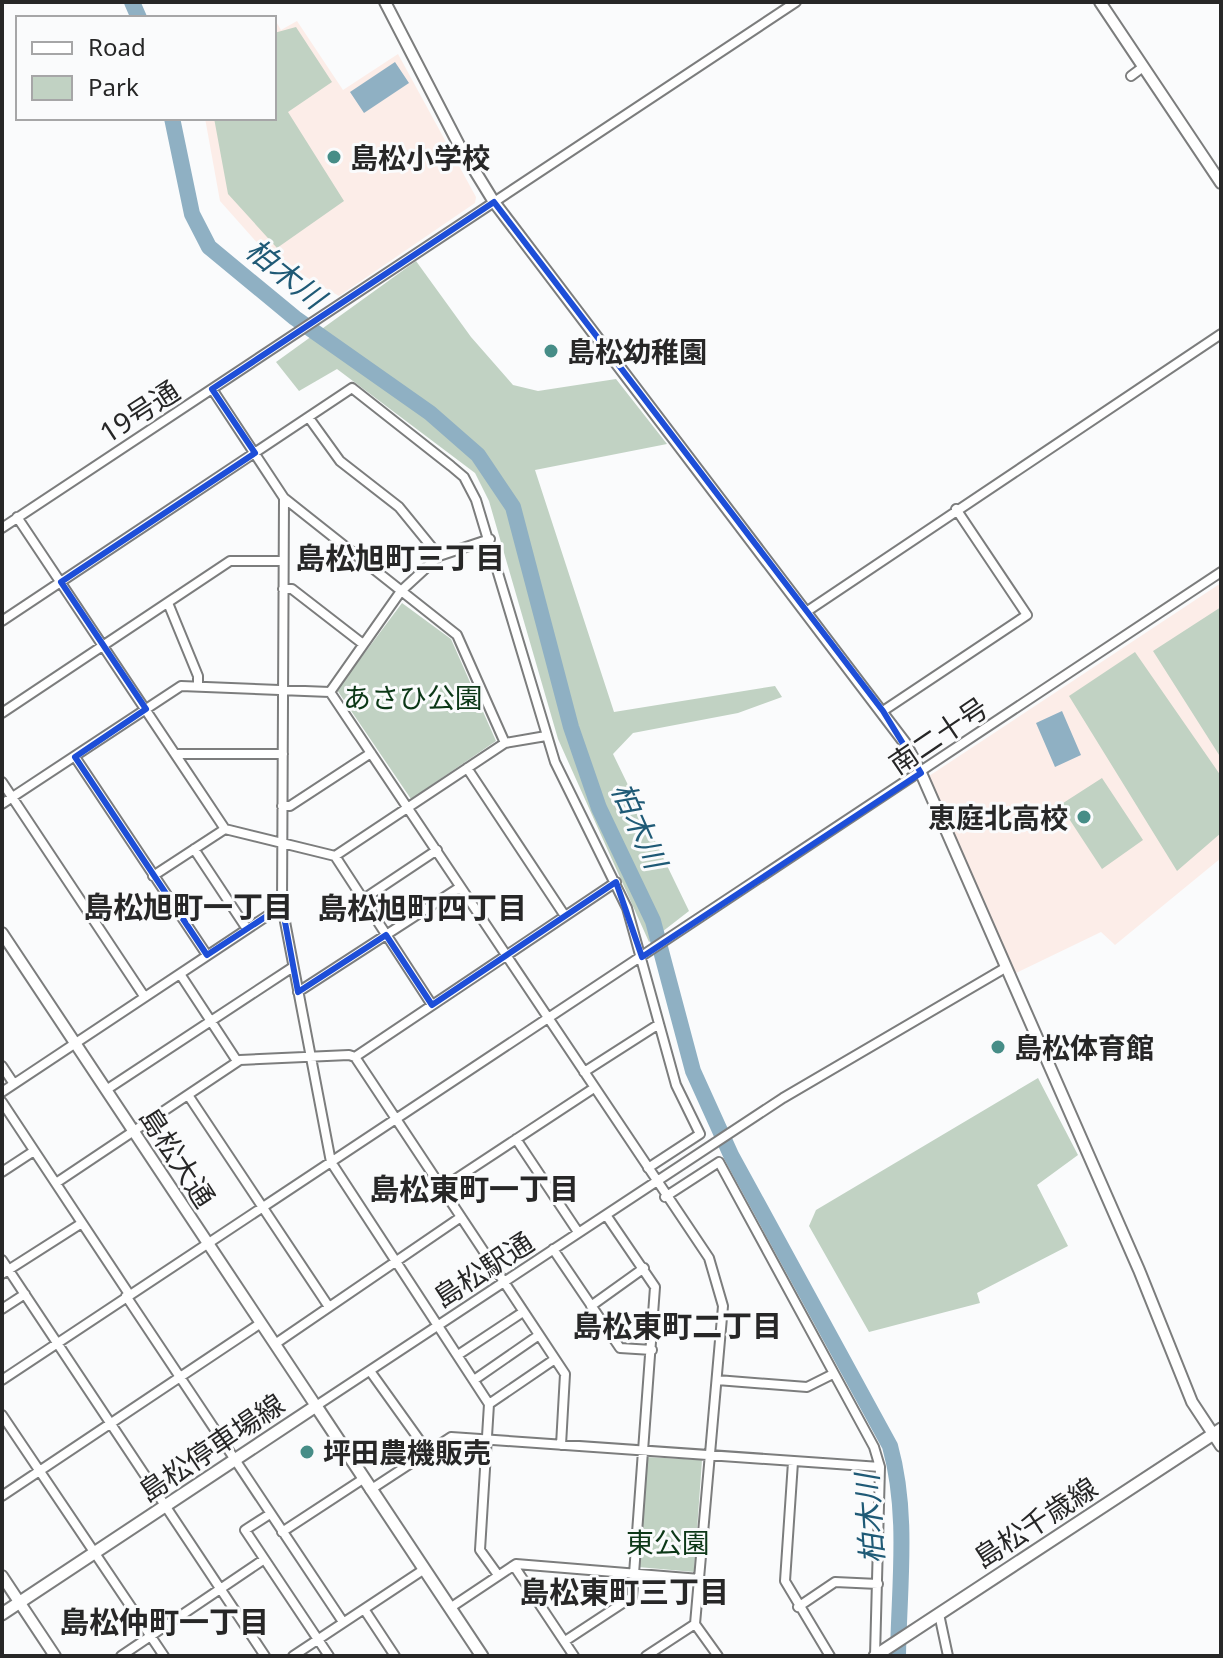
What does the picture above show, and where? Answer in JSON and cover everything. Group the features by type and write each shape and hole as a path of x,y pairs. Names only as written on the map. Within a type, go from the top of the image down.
{"main road":[{"name":"島松停車場線","path":"2,1614 316,1406 482,1656"},
{"name":"島松千歳線","path":"877,1655 1217,1432"}],"street":[{"path":"385,2 459,145 494,202 883,711 921,773 1139,1270 1192,1402 1217,1432 1221,1446"},
{"name":"19号通","path":"2,528 796,2"},
{"path":"1100,2 1137,71 1221,183"},
{"path":"806,612 1221,334"},
{"path":"2,621 352,388 464,477 490,539 555,762 616,882 642,957 676,1085 700,1134 648,1168"},
{"path":"212,389 284,498 457,635 505,743"},
{"path":"309,418 340,461 399,507 439,556"},
{"path":"284,498 282,906 309,1056 331,1162 489,1404 480,1550 498,1575"},
{"path":"883,711 1027,615 956,509"},
{"path":"17,517 225,829 335,856 432,1005"},
{"path":"330,692 401,591 439,556 490,539"},
{"path":"2,713 230,561 283,561"},
{"name":"南二十号","path":"2,1380 1221,572"},
{"path":"283,589 292,589 363,644"},
{"path":"168,603 198,676 198,685"},
{"path":"2,804 181,686 330,692"},
{"path":"330,692 665,1197 709,1258 719,1283 723,1306 695,1624 718,1656"},
{"path":"335,856 505,743 546,736"},
{"path":"282,806 290,806 371,753"},
{"path":"176,754 283,754"},
{"path":"75,757 207,955"},
{"path":"467,768 565,916"},
{"path":"2,782 144,996"},
{"path":"153,876 225,829"},
{"path":"194,849 247,929"},
{"path":"362,900 437,850"},
{"path":"56,1183 237,1061 309,1056 355,1057 616,882"},
{"path":"298,992 460,887"},
{"path":"2,1092 282,906"},
{"name":"島松大通","path":"2,933 316,1406"},
{"path":"106,1090 293,967"},
{"name":"島松駅通","path":"316,1406 748,1121 1005,968"},
{"path":"180,974 237,1061"},
{"path":"584,1072 659,1024"},
{"path":"355,1057 565,1374 561,1445"},
{"path":"2,1066 14,1084"},
{"path":"442,1188 594,1088"},
{"path":"188,1095 329,1307"},
{"path":"2,1102 235,1462 343,1622"},
{"path":"516,1139 578,1232"},
{"path":"2,1172 34,1151"},
{"path":"665,1197 719,1162 874,1447 880,1467 877,1655"},
{"path":"565,1641 632,1597 655,1287 606,1215"},
{"path":"275,1344 461,1217"},
{"path":"5,1272 82,1223"},
{"path":"553,1249 620,1348 652,1350"},
{"path":"2,1260 5,1272 25,1294 265,1656"},
{"path":"591,1306 644,1268"},
{"path":"2,1309 25,1294"},
{"path":"458,1355 523,1312"},
{"path":"2,1496 261,1323"},
{"path":"474,1380 539,1335"},
{"path":"489,1404 555,1359"},
{"path":"370,1371 428,1452"},
{"path":"717,1380 807,1387 833,1374"},
{"path":"2,1415 164,1656"},
{"path":"370,1490 451,1437 880,1467"},
{"path":"793,1462 785,1581 830,1656"},
{"path":"282,1532 363,1479"},
{"path":"270,1514 245,1530 329,1656"},
{"path":"121,1656 263,1560"},
{"path":"450,1608 514,1566 700,1579"},
{"path":"514,1566 574,1656"},
{"path":"293,1656 423,1570"},
{"path":"2,1576 55,1656"},
{"path":"798,1607 835,1582 878,1584"},
{"path":"364,1609 395,1656"},
{"path":"939,1614 948,1656"},
{"path":"649,1655 695,1624"}],"highlighted area":[{"path":"494,202 883,711 921,773 642,957 616,882 432,1005 386,935 298,992 282,906 207,955 75,757 146,709 61,582 255,453 212,389"}],"shaded area":[{"name":"島松小学校","path":"276,21 281,30 297,21 343,90 398,54 476,197 475,203 339,296 269,256 220,201 205,120 276,120"},
{"name":"恵庭北高校","path":"1221,583 1221,858 1115,945 1101,932 1016,973 929,776"}],"green space":[{"path":"296,27 332,82 288,112 344,201 277,248 228,194 214,120 276,120 276,32"},
{"path":"416,261 471,337 513,385 538,391 616,379 667,444 535,470 614,712 775,686 782,697 738,713 633,733 613,754 689,911 649,942 558,739 489,501 475,473 337,369 299,391 276,362"},
{"name":"あさひ公園","path":"402,603 451,639 496,741 411,799 337,690"},
{"path":"1221,607 1221,758 1153,651"},
{"path":"1135,652 1221,776 1221,833 1177,871 1069,696"},
{"path":"1102,778 1143,840 1102,869 1060,805"},
{"path":"1038,1078 1078,1155 1037,1185 1068,1246 977,1293 980,1303 869,1332 809,1226 816,1210"},
{"name":"東公園","path":"646,1457 702,1460 694,1572 638,1567"}],"water":[{"path":"395,62 409,83 364,113 350,92"},
{"path":"1062,711 1081,755 1055,767 1036,723"}],"waterway":[{"name":"柏木川","path":"132,2 138,16"},
{"name":"柏木川","path":"172,120 192,214 209,247 295,318 430,413 478,455 513,507 571,727 599,808 653,921 693,1071 731,1155 890,1446 901,1524 898,1656"}],"place":[{"name":"島松小学校","path":"334,157"},
{"name":"島松幼稚園","path":"551,351"},
{"name":"恵庭北高校","path":"1084,817"},
{"name":"島松体育館","path":"998,1047"},
{"name":"坪田農機販売","path":"307,1452"}],"district":[{"name":"島松旭町三丁目","path":"400,557"},
{"name":"島松旭町一丁目","path":"188,906"},
{"name":"島松旭町四丁目","path":"422,907"},
{"name":"島松東町一丁目","path":"474,1188"},
{"name":"島松東町二丁目","path":"677,1325"},
{"name":"島松東町三丁目","path":"624,1591"},
{"name":"島松仲町一丁目","path":"164,1621"}]}
